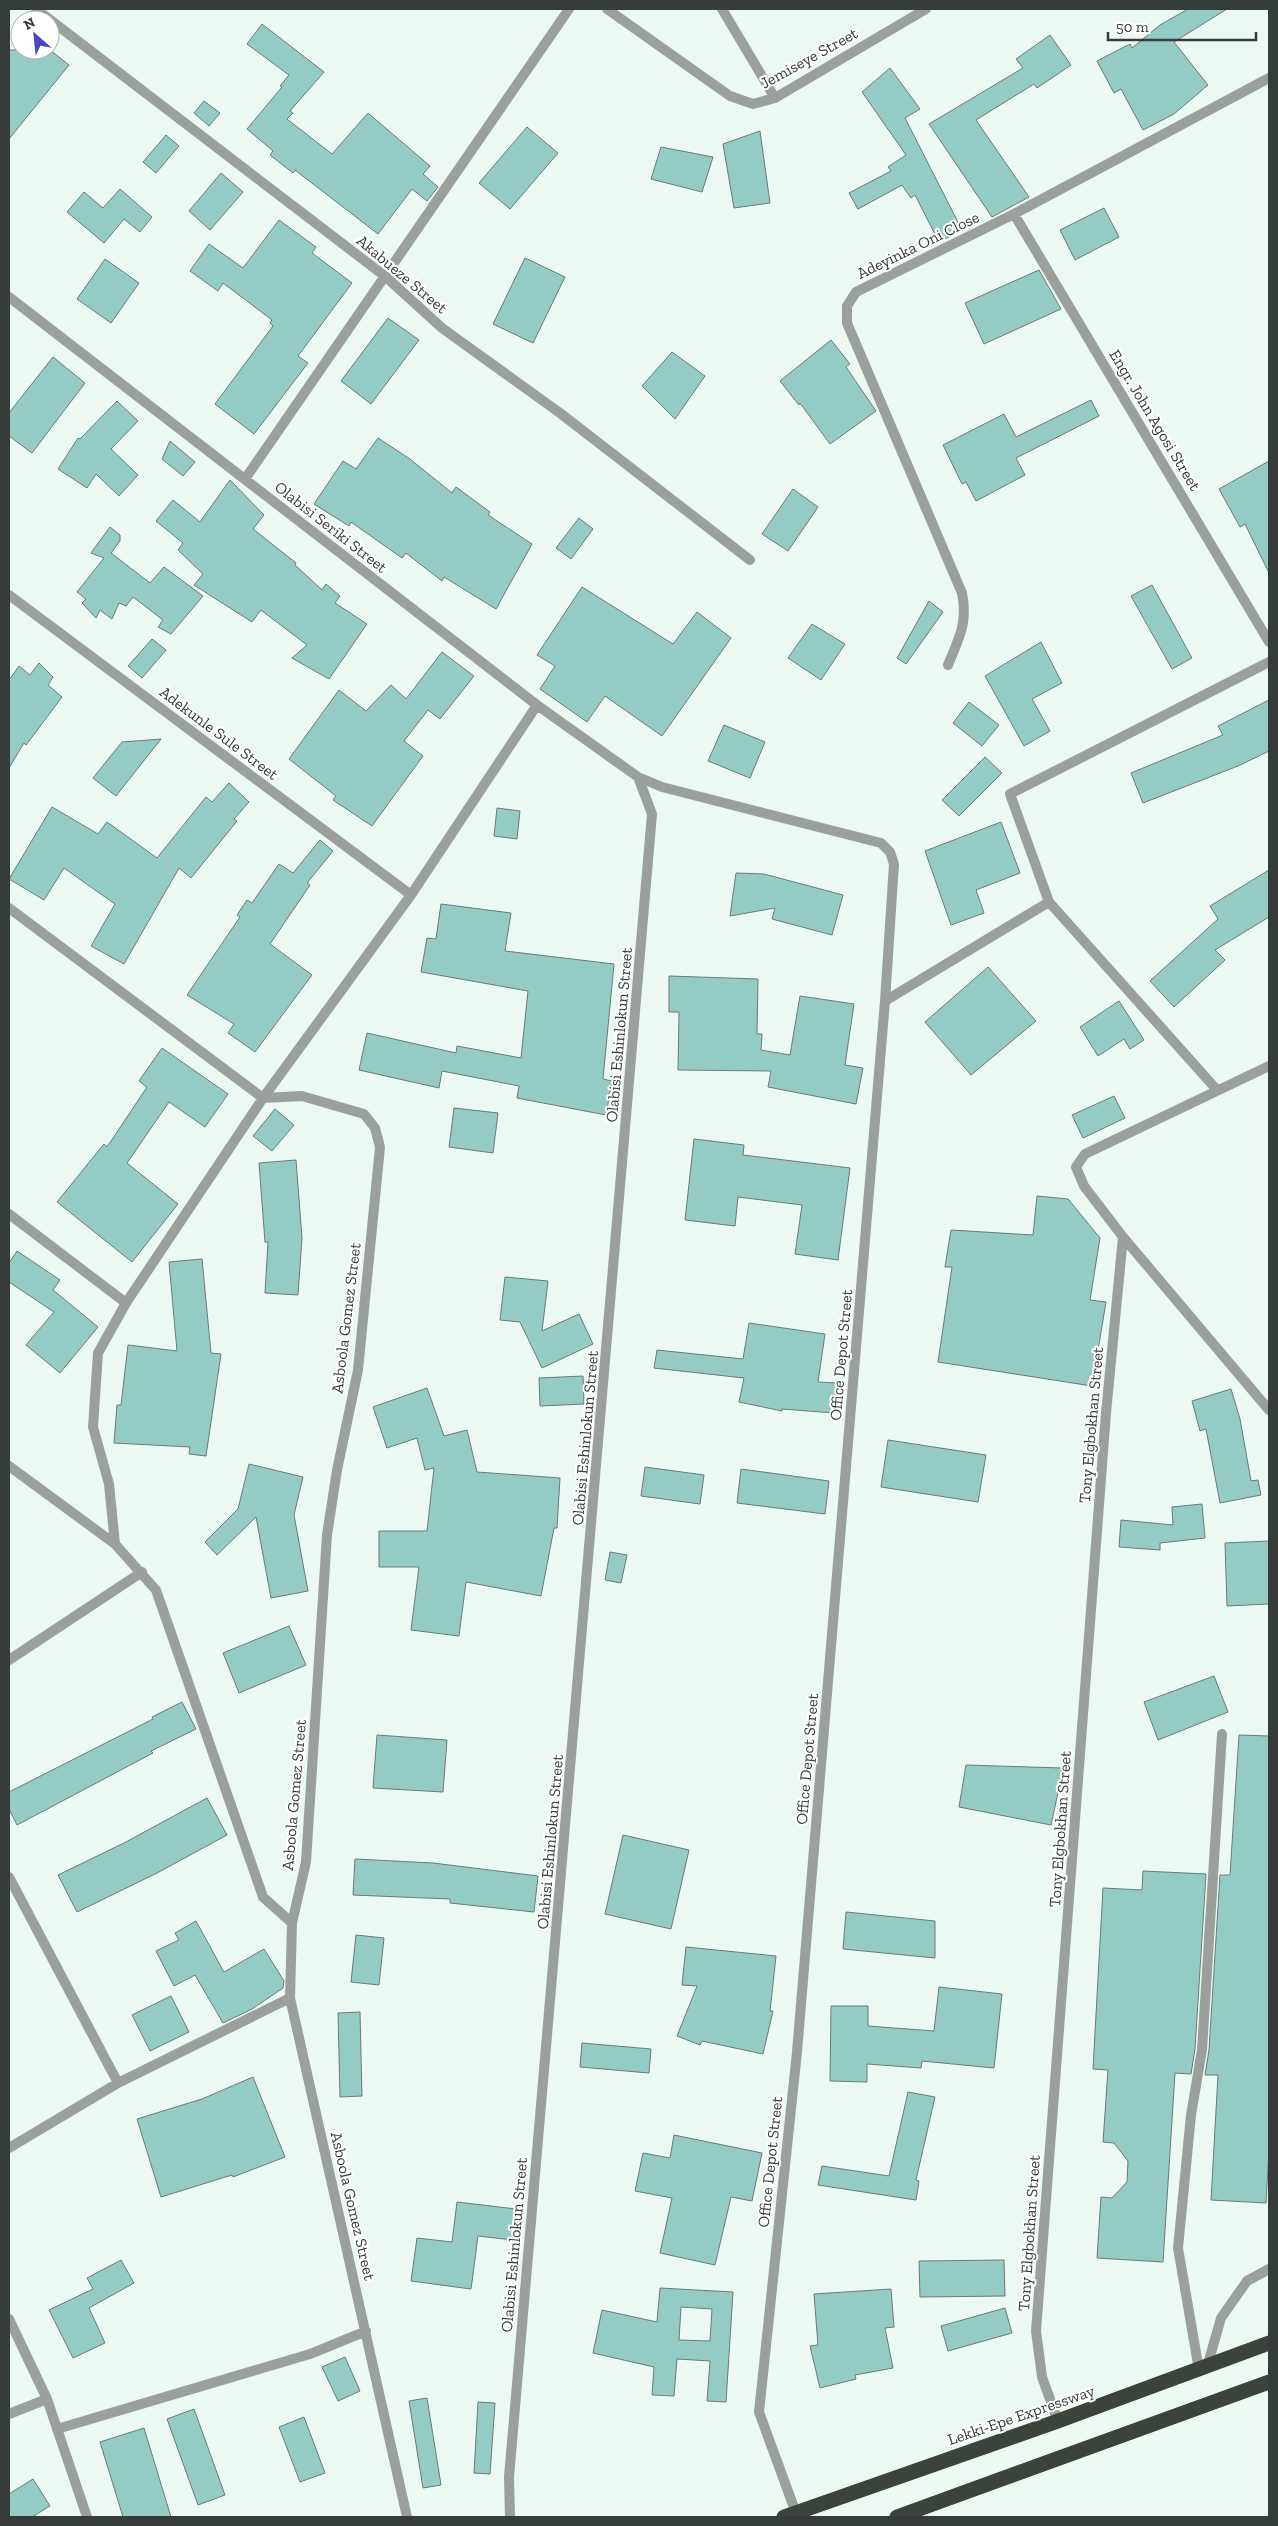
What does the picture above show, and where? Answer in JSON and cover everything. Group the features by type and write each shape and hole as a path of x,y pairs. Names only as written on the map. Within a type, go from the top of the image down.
{"highway":[{"name":"Lekki-Epe Expressway","path":"790,2515 1058,2421 1269,2342"},
{"path":"897,2517 1269,2382"}],"street":[{"name":"Akabueze Street","path":"36,9 386,277 442,328 560,413 750,560"},
{"path":"245,479 569,9"},
{"name":"Jemiseye Street","path":"608,9 730,96 753,104 775,98 926,9"},
{"path":"722,9 775,98"},
{"name":"Adeyinka Oni Close","path":"948,665 964,625 966,610 962,593 848,323 847,306 856,292 1014,214 1269,78"},
{"name":"Engr. John Agosi Street","path":"1014,214 1269,642"},
{"name":"Olabisi Seriki Street","path":"9,297 537,705 638,777"},
{"name":"Adekunle Sule Street","path":"9,595 411,895"},
{"path":"1217,1090 1050,902 1010,794 1269,662"},
{"path":"115,1544 109,1484 93,1427 98,1352 126,1303 263,1098 411,895 537,705"},
{"path":"638,777 662,787 881,842 890,852 894,864 885,1001"},
{"name":"Olabisi Eshinlokun Street","path":"510,2517 509,2477 652,814 638,777"},
{"path":"885,1001 1050,902"},
{"path":"9,908 263,1098"},
{"name":"Office Depot Street","path":"790,2515 759,2412 797,2052 885,1001"},
{"path":"1269,1066 1085,1154 1076,1167 1084,1186 1124,1237 1269,1410"},
{"name":"Asboola Gomez Street","path":"263,1098 302,1096 364,1114 375,1128 380,1147 358,1370 337,1470 328,1535 306,1862 292,1924 290,1998 407,2517"},
{"path":"9,1214 126,1303"},
{"name":"Tony Elgbokhan Street","path":"1058,2421 1042,2378 1036,2332 1106,1413 1124,1237"},
{"path":"9,1466 115,1544 142,1572 156,1590 263,1897 292,1924"},
{"path":"9,1660 142,1572"},
{"path":"1203,2368 1178,2248 1190,2115 1202,2050 1222,1734"},
{"path":"9,1877 118,2083"},
{"path":"9,2148 118,2083 290,1998"},
{"path":"1203,2368 1221,2318 1248,2281 1269,2268"},
{"path":"9,2319 47,2399 87,2517"},
{"path":"57,2429 310,2354 366,2331"},
{"path":"9,2414 47,2399"}],"building":[{"path":"1188,9 1227,9 1174,42 1208,85 1174,114 1143,130 1121,89 1114,93 1097,61 1130,44 1132,48 1160,25"},
{"path":"262,24 324,72 290,111 293,113 287,119 332,154 368,113 430,166 423,174 438,187 427,201 412,189 378,234 295,170 293,173 270,155 273,151 247,129 282,87 280,86 289,75 247,44"},
{"path":"1050,35 1071,65 1037,88 1034,84 976,120 1029,197 992,217 929,124 1023,68 1016,59"},
{"path":"9,50 10,60 60,60 60,58 69,65 9,139"},
{"path":"890,68 920,109 905,118 962,230 939,242 915,195 911,198 902,185 858,209 849,193 891,171 888,167 906,155 862,92"},
{"path":"204,101 220,113 209,126 194,113"},
{"path":"527,127 558,153 510,209 479,183"},
{"path":"760,131 770,203 734,208 723,144"},
{"path":"166,135 179,146 156,173 143,162"},
{"path":"661,147 713,157 702,192 651,179"},
{"path":"221,173 243,192 210,230 189,211"},
{"path":"120,189 152,217 140,232 124,219 104,243 67,212 84,192 103,208"},
{"path":"1104,208 1119,237 1075,260 1060,230"},
{"path":"279,220 316,247 312,253 352,283 298,356 308,363 254,434 215,404 273,326 270,323 272,320 223,283 218,291 190,271 209,244 243,268"},
{"path":"525,258 565,277 533,343 493,324"},
{"path":"105,259 139,283 111,323 77,299"},
{"path":"1039,270 1061,309 984,344 965,303"},
{"path":"388,318 419,340 371,404 341,381"},
{"path":"831,340 850,364 846,367 876,411 830,444 800,403 799,405 780,381"},
{"path":"672,352 705,376 675,419 642,386"},
{"path":"53,357 85,383 32,453 9,436 9,413"},
{"path":"1091,400 1099,416 1016,458 1025,475 976,501 966,482 962,484 943,445 1004,414 1016,437"},
{"path":"117,401 138,421 111,449 138,475 119,496 96,474 87,488 58,469 78,438 80,439"},
{"path":"378,438 410,459 452,493 456,487 490,512 488,515 532,544 496,609 444,577 442,581 406,553 402,558 351,522 349,526 314,504 343,461 356,469"},
{"path":"170,441 195,462 183,476 162,459"},
{"path":"1269,461 1269,573 1245,524 1240,527 1219,489"},
{"path":"230,480 264,515 253,529 296,563 295,565 322,590 326,584 340,596 335,603 367,624 329,679 292,658 307,645 261,610 252,622 194,585 203,574 178,550 183,543 156,521 173,500 200,522"},
{"path":"793,489 818,507 788,551 762,534"},
{"path":"579,518 593,529 571,559 556,548"},
{"path":"110,527 120,535 120,541 111,553 150,583 164,567 203,596 171,634 158,627 163,620 133,597 126,606 119,603 112,619 100,610 96,618 82,603 86,599 77,592 104,558 91,553"},
{"path":"1152,585 1192,658 1172,669 1131,596"},
{"path":"582,587 673,644 697,612 731,638 662,736 605,696 587,722 540,689 555,666 537,655"},
{"path":"929,601 943,612 906,664 897,658"},
{"path":"812,624 845,644 821,680 788,658"},
{"path":"152,639 166,650 142,678 128,666"},
{"path":"1041,642 1062,683 1032,699 1050,731 1024,746 985,676"},
{"path":"442,652 474,676 440,719 428,710 404,741 423,756 372,826 333,800 336,796 289,759 339,690 366,711 391,685 406,699"},
{"path":"39,663 53,677 48,685 62,697 26,745 24,743 9,768 9,680 19,666 30,675"},
{"path":"1269,700 1269,751 1238,766 1143,803 1131,773 1223,735 1218,726"},
{"path":"969,702 999,725 982,746 953,723"},
{"path":"724,725 765,742 750,778 708,761"},
{"path":"161,739 116,796 93,778 122,742"},
{"path":"985,757 1002,773 959,816 942,800"},
{"path":"229,783 249,802 234,819 237,821 191,878 179,868 124,964 91,946 115,904 64,868 44,900 9,879 52,807 98,834 107,822 157,858 206,797 212,802"},
{"path":"497,808 520,811 517,839 494,836"},
{"path":"1001,822 1020,873 976,890 984,913 951,925 925,851"},
{"path":"320,840 333,851 307,883 310,885 270,944 312,975 255,1052 228,1033 234,1024 187,995 240,917 237,915 247,900 252,903 279,864 293,873"},
{"path":"1269,870 1269,917 1215,950 1225,960 1174,1007 1150,981 1218,919 1210,906"},
{"path":"736,873 764,874 843,895 832,935 772,919 775,908 730,916"},
{"path":"441,904 511,913 505,951 614,964 603,1079 612,1081 606,1115 517,1098 519,1086 442,1071 439,1088 359,1070 367,1033 456,1053 457,1046 521,1058 528,991 421,972 427,938 436,939"},
{"path":"988,967 1036,1021 971,1075 925,1022"},
{"path":"669,976 758,979 757,1034 762,1034 761,1050 790,1055 800,996 854,1004 845,1065 863,1068 856,1104 768,1087 771,1071 678,1070 679,1012 669,1012"},
{"path":"1119,1001 1144,1040 1130,1049 1124,1039 1098,1056 1080,1027"},
{"path":"162,1048 228,1094 205,1127 169,1102 127,1163 178,1204 132,1262 57,1202 104,1144 107,1147 147,1087 139,1081"},
{"path":"1114,1096 1125,1118 1083,1138 1072,1115"},
{"path":"454,1108 498,1113 493,1153 449,1147"},
{"path":"275,1109 294,1125 272,1151 253,1136"},
{"path":"694,1139 744,1145 743,1155 850,1168 838,1260 795,1254 802,1205 738,1197 735,1226 685,1220"},
{"path":"296,1160 302,1238 298,1295 265,1293 268,1242 265,1242 259,1163"},
{"path":"1037,1196 1068,1199 1100,1238 1090,1300 1106,1302 1092,1386 938,1362 952,1267 945,1267 951,1230 1033,1235"},
{"path":"17,1251 60,1280 53,1290 98,1327 60,1373 26,1345 54,1312 9,1282 9,1263"},
{"path":"202,1259 211,1353 221,1354 206,1456 189,1454 190,1447 114,1443 117,1405 121,1405 128,1345 177,1351 169,1262"},
{"path":"505,1277 548,1281 542,1331 579,1314 593,1344 542,1368 520,1322 500,1320"},
{"path":"749,1323 825,1334 818,1382 837,1383 834,1413 782,1409 782,1411 739,1402 744,1378 654,1368 657,1350 743,1359"},
{"path":"583,1376 584,1404 540,1406 539,1378"},
{"path":"427,1388 444,1436 467,1430 477,1472 560,1478 557,1528 554,1528 541,1596 466,1582 459,1636 411,1630 419,1567 379,1567 379,1531 427,1531 434,1468 425,1470 417,1438 387,1448 373,1407"},
{"path":"1231,1389 1240,1419 1251,1481 1258,1480 1261,1495 1220,1503 1206,1429 1200,1431 1192,1401"},
{"path":"888,1440 986,1455 978,1502 881,1487"},
{"path":"249,1464 303,1477 294,1515 308,1591 271,1598 256,1517 217,1555 205,1542 238,1509"},
{"path":"645,1467 704,1475 700,1504 641,1496"},
{"path":"741,1469 829,1481 825,1514 737,1503"},
{"path":"1202,1504 1205,1538 1160,1543 1160,1550 1119,1547 1121,1520 1173,1525 1172,1507"},
{"path":"1269,1541 1269,1604 1227,1606 1225,1543"},
{"path":"610,1552 627,1555 621,1583 605,1580"},
{"path":"289,1626 306,1665 239,1693 223,1653"},
{"path":"1214,1676 1228,1712 1158,1740 1144,1702"},
{"path":"182,1702 196,1729 151,1751 153,1753 17,1825 9,1809 9,1792 153,1719 152,1717"},
{"path":"377,1735 447,1740 443,1792 373,1788"},
{"path":"1239,1735 1269,1736 1269,2152 1266,2203 1211,2200 1218,2075 1205,2075 1209,2050 1220,1875 1230,1875"},
{"path":"966,1765 1062,1768 1061,1788 1059,1788 1051,1825 959,1807"},
{"path":"207,1798 227,1835 157,1873 77,1912 58,1875 124,1843"},
{"path":"623,1835 689,1850 671,1929 605,1914"},
{"path":"355,1859 433,1863 538,1876 534,1912 450,1903 450,1899 353,1895"},
{"path":"1143,1871 1206,1874 1195,2049 1191,2074 1175,2073 1163,2262 1097,2258 1101,2197 1112,2198 1127,2182 1128,2161 1114,2143 1103,2142 1108,2070 1093,2069 1103,1888 1142,1890"},
{"path":"846,1912 935,1921 935,1958 843,1949"},
{"path":"196,1921 224,1972 264,1949 284,1981 283,1988 252,2009 223,2023 195,1975 174,1986 156,1951 179,1940 175,1933"},
{"path":"356,1935 384,1938 379,1985 351,1982"},
{"path":"686,1947 776,1956 770,2011 773,2011 763,2054 702,2041 700,2045 677,2036 697,1986 682,1985"},
{"path":"939,1987 1002,1994 994,2068 922,2061 921,2068 867,2064 867,2082 830,2081 831,2006 868,2006 868,2026 934,2031"},
{"path":"171,1996 189,2032 150,2051 132,2015"},
{"path":"360,2012 362,2096 340,2097 338,2013"},
{"path":"582,2043 651,2049 649,2073 580,2067"},
{"path":"253,2077 285,2157 233,2177 232,2175 161,2197 137,2119 202,2099"},
{"path":"908,2092 935,2097 916,2180 919,2181 916,2200 818,2185 822,2166 889,2176"},
{"path":"674,2135 762,2153 752,2201 731,2197 715,2265 660,2253 672,2198 635,2191 643,2153 670,2158"},
{"path":"457,2202 516,2209 513,2240 478,2236 471,2289 411,2281 417,2238 452,2242"},
{"path":"121,2260 134,2283 89,2308 105,2343 73,2358 49,2310 93,2289 87,2278"},
{"path":"1004,2260 1005,2296 920,2297 919,2261"},
{"path":"660,2288 733,2292 726,2402 707,2401 710,2361 677,2359 674,2396 652,2395 654,2367 593,2353 602,2310 657,2322","holes":["681,2307 712,2309 710,2341 679,2340"]},
{"path":"891,2289 894,2327 885,2328 893,2368 855,2375 856,2379 820,2388 810,2346 818,2345 814,2294"},
{"path":"1005,2308 1012,2333 948,2351 941,2326"},
{"path":"345,2357 360,2391 338,2401 322,2367"},
{"path":"427,2398 441,2485 423,2488 409,2401"},
{"path":"478,2402 495,2403 490,2474 474,2473"},
{"path":"194,2409 225,2495 198,2505 167,2419"},
{"path":"304,2417 325,2473 300,2482 279,2427"},
{"path":"144,2428 171,2517 123,2517 100,2442"},
{"path":"33,2479 50,2506 32,2517 9,2517 9,2494"}]}
